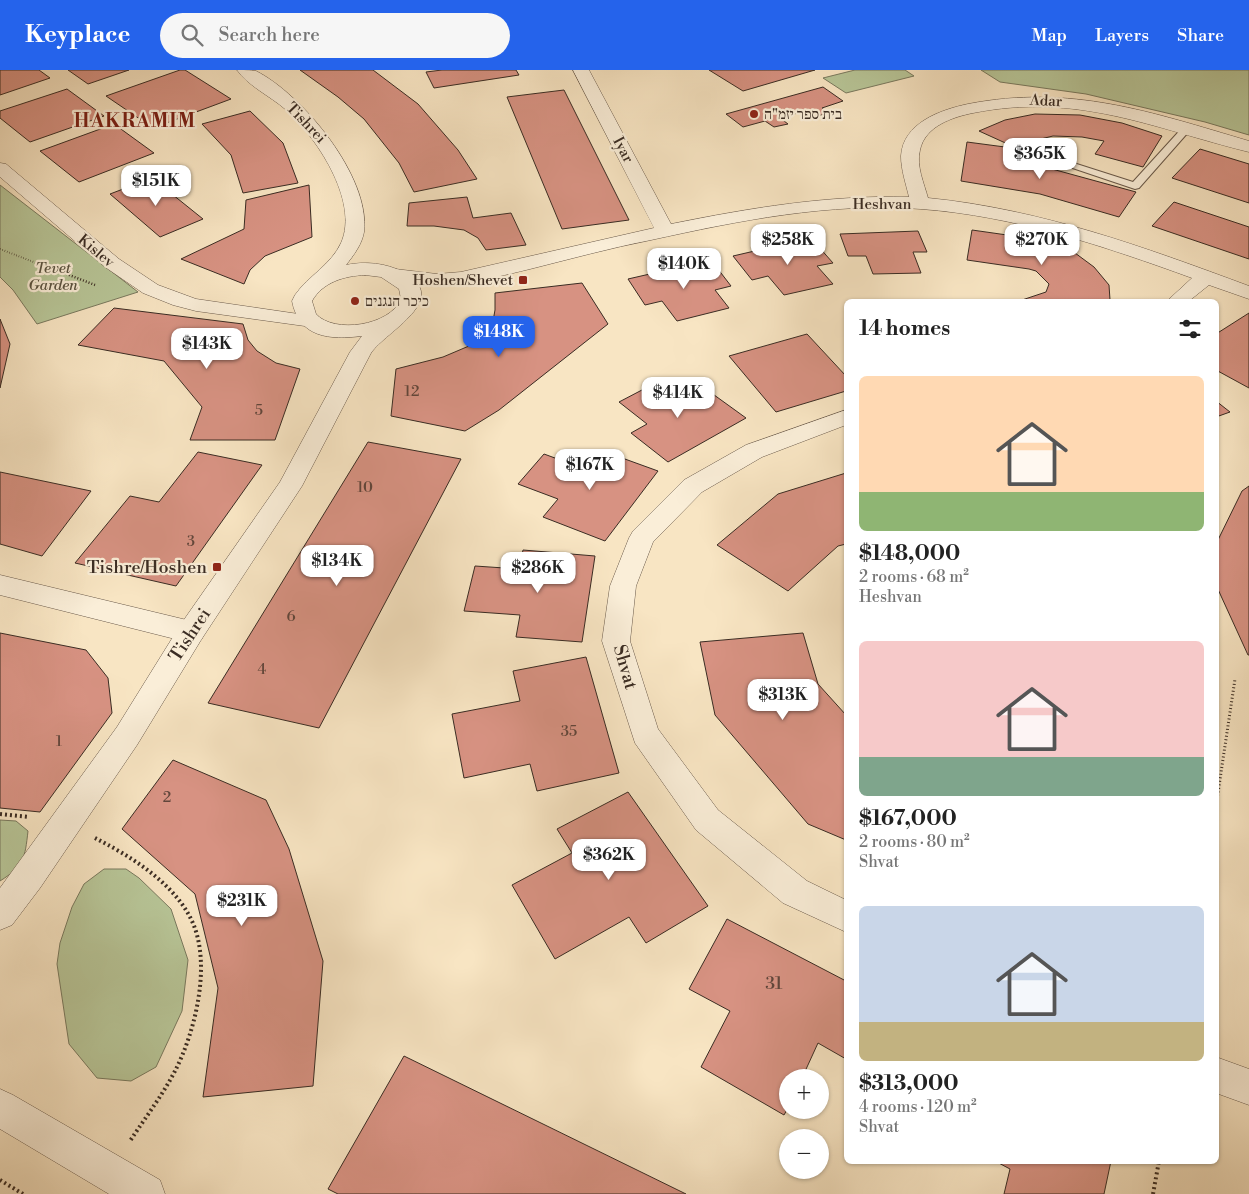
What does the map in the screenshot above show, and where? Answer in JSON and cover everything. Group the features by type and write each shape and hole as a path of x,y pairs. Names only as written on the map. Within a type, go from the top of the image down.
{"street":[{"name":"Tishrei","path":"244,70 299,113 327,144 342,172 354,220 375,257 392,274"},
{"name":"Iyar","path":"581,70 665,231"},
{"name":"Adar","path":"920,203 911,168 912,145 924,127 948,114 979,106 1016,100 1055,100 1103,106 1249,147"},
{"name":"Kislev","path":"0,168 123,273 150,290 180,301 208,307 272,313 318,324"},
{"name":"Heshvan","path":"392,274 444,280 480,274 665,231 749,214 824,205 920,203 1028,219 1105,241 1249,293"},
{"name":"Tishrei","path":"314,285 344,255 353,237 354,220"},
{"path":"372,269 392,274 402,279 409,288 411,298 398,316 376,328 356,332 337,331 306,317 302,301 314,285 336,274 372,269"},
{"name":"Heshvan","path":"398,316 416,301 434,291 480,274"},
{"path":"1179,299 1206,277"},
{"name":"Kislev","path":"208,307 235,308 272,303 294,297 314,285"},
{"name":"Tishrei","path":"0,914 30,877 127,736 191,632 290,486 342,388 373,336 398,316"},
{"name":"Tishrei","path":"318,324 340,343 345,368 342,388"},
{"name":"Shvat","path":"844,418 754,451 693,486 642,538 623,586 616,641 645,734 707,820 795,892 844,915"},
{"path":"0,585 191,632"},
{"name":"Tishrei","path":"0,932 30,877"},
{"path":"1219,1076 1249,1087"},
{"path":"0,1108 146,1194"}],"lane":[{"path":"1034,154 1135,186 1186,129"}],"path":[{"path":"0,249 98,286"},
{"path":"1219,787 1236,680"},
{"path":"64,827 119,850 150,872 177,898 196,930 200,969 195,1022 176,1070 109,1172"},
{"path":"1153,1194 1158,1164"},
{"path":"0,1180 23,1194"}],"green space":[{"path":"855,70 905,70 914,76 846,93 823,78"},
{"path":"981,70 1249,70 1249,135 1205,122 1086,94 1000,82"},
{"name":"Tevet Garden","path":"0,185 138,292 37,324 13,290 0,277"},
{"path":"0,820 16,821 28,831 26,848 19,866 0,881"},
{"path":"104,869 126,869 139,878 171,909 188,960 182,1011 156,1067 131,1081 97,1078 69,1044 57,964 60,943 72,907 84,884"}],"building":[{"path":"0,70 39,70 50,78 0,95"},
{"path":"68,70 129,70 88,84"},
{"path":"180,70 185,70 231,99 153,128 106,96"},
{"path":"300,70 373,70 418,104 458,150 477,179 414,192 399,163 364,119 338,97"},
{"path":"442,70 516,70 519,75 434,88 426,72"},
{"path":"709,70 815,70 743,91"},
{"path":"823,87 843,101 822,108 829,113 809,118 801,112 780,118 788,124 774,127 765,121 743,127 726,114"},
{"path":"67,89 104,116 30,142 0,118 0,111"},
{"path":"564,90 629,220 562,229 507,97"},
{"path":"250,111 283,143 298,183 243,193 231,155 202,124"},
{"path":"1035,114 1080,115 1122,123 1162,136 1143,167 1095,154 1104,141 1082,137 1053,136 1012,146 979,131 1005,120"},
{"path":"114,124 154,153 79,182 40,151"},
{"path":"967,142 1020,149 1019,163 1052,169 1136,192 1119,217 1040,194 961,181"},
{"path":"1200,149 1249,164 1249,203 1172,178"},
{"path":"152,178 203,219 160,237 110,194"},
{"path":"309,185 312,237 265,256 250,270 244,284 181,259 244,229 246,200"},
{"path":"467,197 473,218 511,213 526,245 486,250 478,238 464,230 434,226 407,226 409,203"},
{"path":"1174,202 1249,227 1249,259 1152,226"},
{"path":"972,230 1042,240 1071,250 1094,267 1109,285 1110,299 1025,299 1046,292 1049,284 1036,271 967,260"},
{"path":"918,231 927,252 913,252 921,273 873,274 866,256 848,256 840,234"},
{"path":"811,238 833,263 817,266 833,284 784,295 768,276 752,280 733,256"},
{"path":"711,260 731,286 715,290 729,308 677,321 662,301 645,305 628,279"},
{"path":"582,283 608,324 499,410 465,431 391,416 396,369 443,357 476,343 492,327 495,293"},
{"path":"114,308 243,324 248,340 257,351 276,363 300,369 275,440 190,440 202,407 164,361 78,345"},
{"path":"1249,313 1249,388 1219,372 1219,332"},
{"path":"0,319 10,344 0,388"},
{"path":"807,334 844,374 844,392 776,412 729,356"},
{"path":"663,379 693,401 710,392 746,418 668,462 631,433 647,424 619,402"},
{"path":"1219,403 1230,412 1219,416"},
{"path":"368,442 461,459 319,728 208,703"},
{"path":"600,450 658,471 605,541 543,517 558,499 518,484 544,454 585,469"},
{"path":"198,452 262,465 176,586 75,563 130,496 159,502"},
{"path":"0,472 91,491 42,556 0,544"},
{"path":"844,474 844,544 838,546 788,591 717,545 778,494"},
{"path":"1249,486 1249,655 1219,592 1219,538 1242,491"},
{"path":"523,550 595,556 582,642 516,637 520,615 464,611 475,566 519,569"},
{"path":"0,633 86,650 108,678 112,713 40,812 0,808"},
{"path":"803,633 818,684 844,713 844,839 808,824 715,715 700,642"},
{"path":"586,657 619,773 537,791 530,764 464,778 452,714 520,701 513,671"},
{"path":"173,760 266,800 289,849 323,961 313,1086 203,1097 218,988 195,894 122,829"},
{"path":"628,792 708,906 646,943 629,917 555,959 512,885 572,853 557,829"},
{"path":"727,919 844,980 844,1058 818,1043 806,1069 779,1069 779,1112 701,1067 730,1011 689,989"},
{"path":"404,1056 686,1194 338,1194 328,1189"},
{"path":"1001,1164 1110,1164 1104,1194 1004,1194 1010,1169"}],"place":[{"name":"בית ספר יזמ\"ה","path":"754,114"},
{"name":"Hoshen/Shevet","path":"523,280"},
{"name":"כיכר הנגנים","path":"355,301"},
{"name":"Tishre/Hoshen","path":"217,567"}],"district":[{"name":"HAKRAMIM","path":"135,121"}]}
